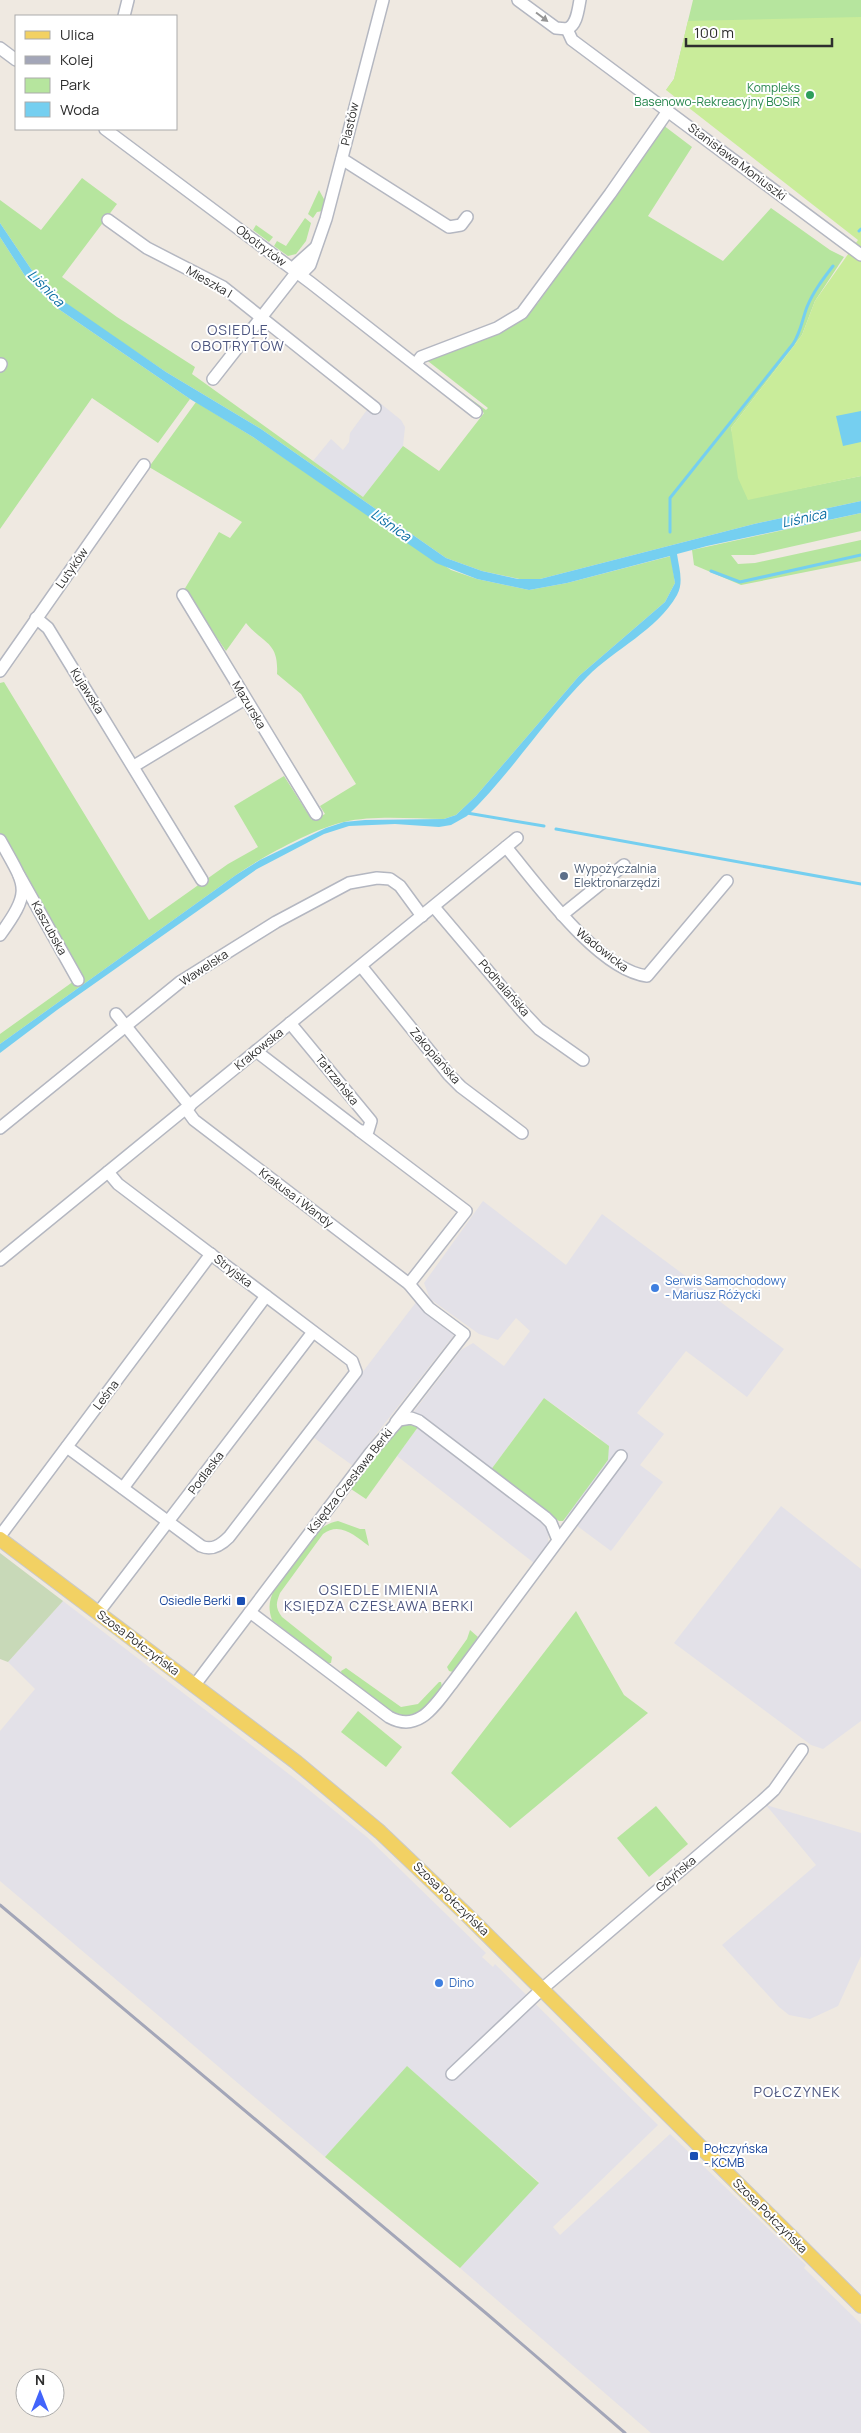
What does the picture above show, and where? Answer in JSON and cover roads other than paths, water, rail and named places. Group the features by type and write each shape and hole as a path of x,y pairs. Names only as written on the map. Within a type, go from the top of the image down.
{"main road":[{"name":"Szosa Połczyńska","path":"0,1538 296,1762 359,1813 407,1857 542,1989 861,2306"}],"street":[{"path":"124,15 128,0"},
{"name":"Piastów","path":"213,378 296,273 296,265 315,248 326,219 383,0"},
{"name":"Stanisława Moniuszki","path":"518,0 556,28 567,30 572,40 861,255"},
{"path":"567,30 572,27 580,0"},
{"path":"0,48 15,59"},
{"path":"416,364 421,357 497,328 522,313 610,194 668,111"},
{"name":"Obotrytów","path":"106,130 416,364 476,412"},
{"path":"342,159 449,227 461,225 467,217"},
{"name":"Mieszka I","path":"108,220 147,248 222,287 375,408"},
{"name":"Lutyków","path":"0,671 144,465"},
{"name":"Mazurska","path":"183,595 316,814"},
{"name":"Kujawska","path":"36,618 48,628 202,880"},
{"path":"134,766 245,699"},
{"name":"Krakowska","path":"0,1260 517,838"},
{"name":"Kaszubska","path":"0,840 78,980"},
{"name":"Wadowicka","path":"506,847 562,915 606,956 636,975 647,976 727,881"},
{"path":"562,915 624,865"},
{"name":"Kaszubska","path":"0,935 23,899 20,875"},
{"name":"Wawelska","path":"0,1128 180,982 276,922 349,883 377,878 390,879 400,886 422,916"},
{"name":"Podhalańska","path":"434,907 528,1017 583,1060"},
{"name":"Zakopiańska","path":"361,966 449,1075 522,1133"},
{"name":"Krakusa i Wandy","path":"116,1014 188,1108 194,1120 409,1284 429,1308 464,1334 394,1424"},
{"name":"Tatrzańska","path":"290,1024 371,1121 368,1131 360,1131"},
{"name":"Tatrzańska","path":"256,1051 466,1211 409,1284"},
{"name":"Stryjska","path":"108,1172 118,1184 352,1361 356,1372 222,1543 212,1548 204,1547 168,1522"},
{"name":"Leśna","path":"0,1538 211,1254"},
{"path":"123,1488 266,1296"},
{"name":"Podlaska","path":"98,1613 313,1332"},
{"name":"Księdza Czesława Berki","path":"194,1686 394,1424 402,1419 418,1421 545,1517 551,1524 558,1540"},
{"path":"67,1447 168,1522"},
{"path":"250,1612 388,1717 400,1721 414,1721 422,1718 437,1702 558,1540 570,1528 621,1456"},
{"name":"Gdyńska","path":"452,2074 542,1989 762,1802 774,1790 802,1750"}],"water":[{"name":"Liśnica","path":"0,223 31,269 59,298 166,372 261,429 446,558 482,571 518,579 540,579 754,524 861,501 861,513 677,554 680,585 677,595 669,607 647,629 587,677 556,711 498,783 467,816 451,825 439,827 395,824 349,826 324,834 257,869 57,1010 0,1053 0,1044 236,875 260,860 326,828 344,822 444,819 456,815 476,796 579,676 665,602 675,583 670,556 567,583 529,590 477,579 436,563 253,437 190,399 57,308 27,279 0,237"},
{"path":"861,411 861,442 843,446 836,416"}],"waterway":[{"path":"670,532 670,498 793,344 800,330 809,301 833,266"},
{"path":"711,571 740,582 861,555"},
{"path":"467,813 544,826"},
{"path":"556,829 861,884"}],"railway":[{"path":"0,1905 487,2314 625,2433"}],"place":[{"name":"Kompleks Basenowo-Rekreacyjny BOSiR","path":"810,95"},
{"name":"Wypożyczalnia Elektronarzędzi","path":"564,876"},
{"name":"Serwis Samochodowy - Mariusz Różycki","path":"655,1288"},
{"name":"Osiedle Berki","path":"241,1601"},
{"name":"Dino","path":"439,1983"},
{"name":"Połczyńska - KCMB","path":"694,2156"}],"district":[{"name":"OSIEDLE OBOTRYTÓW","path":"238,338"},
{"name":"OSIEDLE IMIENIA KSIĘDZA CZESŁAWA BERKI","path":"379,1598"},
{"name":"POŁCZYNEK","path":"797,2092"}]}
